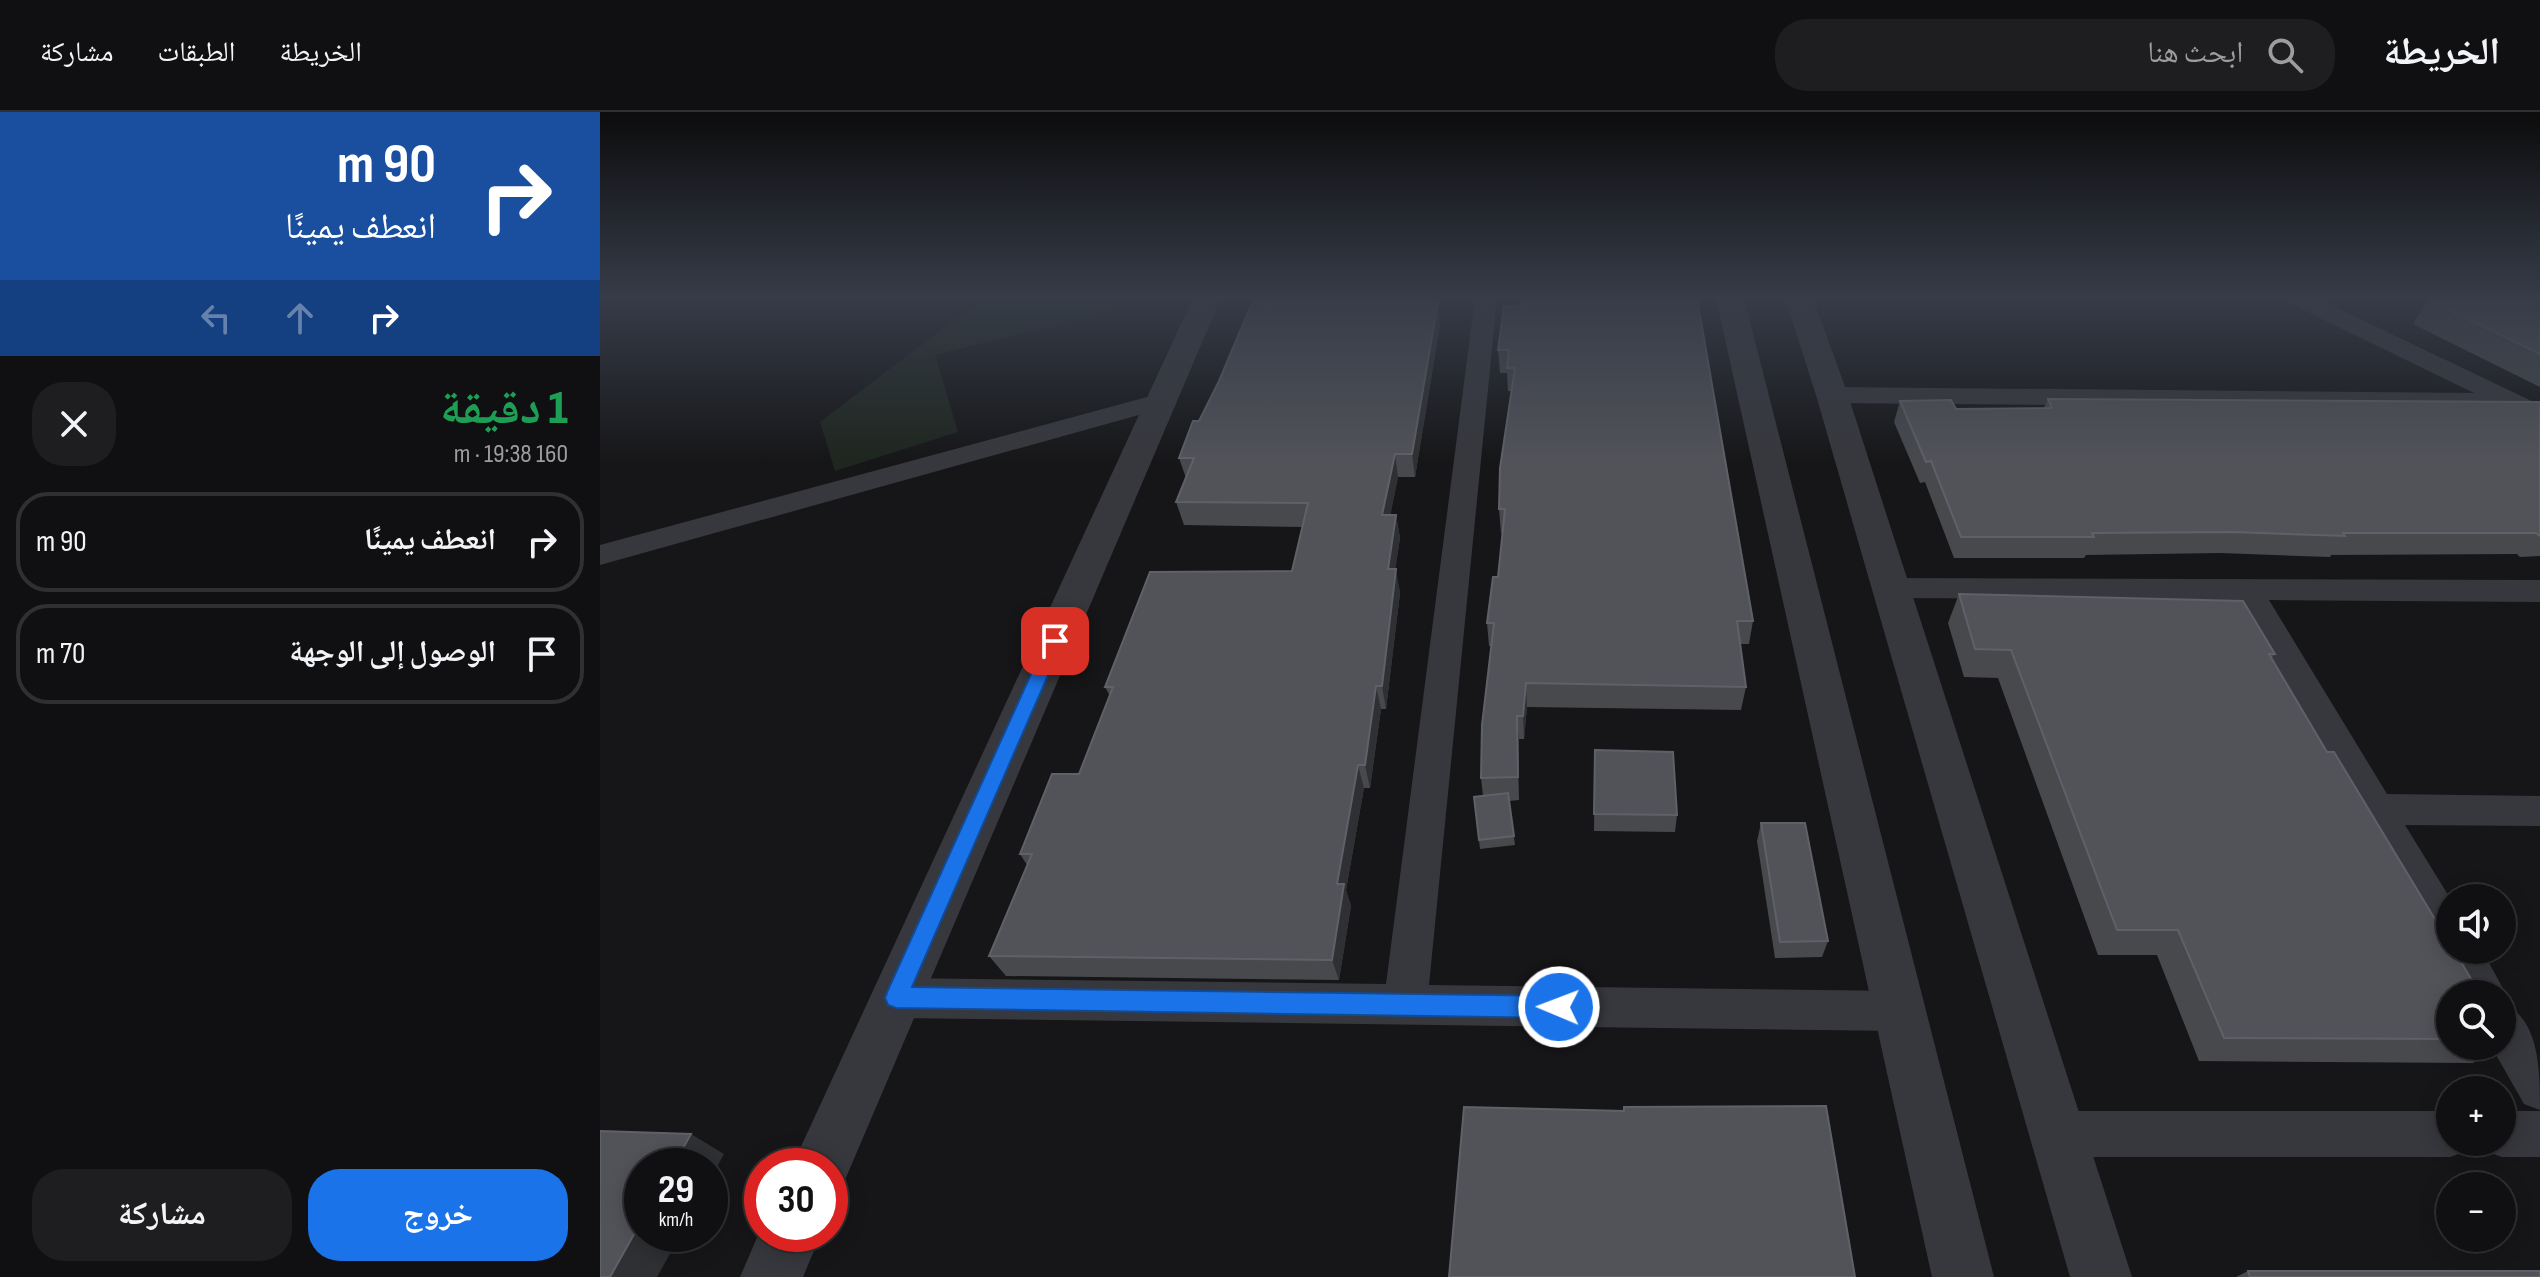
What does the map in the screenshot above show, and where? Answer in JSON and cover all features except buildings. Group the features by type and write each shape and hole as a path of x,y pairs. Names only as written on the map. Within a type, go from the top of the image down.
{"street":[{"path":"829,1148 1183,352"},
{"path":"1405,1005 1480,352"},
{"path":"1743,352 1963,1277"},
{"path":"1817,352 2101,1277"},
{"path":"2410,352 2540,415"},
{"path":"1832,395 2511,401"},
{"path":"600,555 1162,401"},
{"path":"1888,588 2540,591"},
{"path":"2248,591 2436,911"},
{"path":"2376,809 2540,811"},
{"path":"896,998 1900,1011"},
{"path":"2516,1047 2540,1088"},
{"path":"2057,1134 2436,1134"},
{"path":"2516,1134 2540,1134"},
{"path":"771,1277 782,1252"}],"shaded area":[{"path":"912,352 946,352 935,355 958,432 835,471 820,422"}],"route":[{"path":"1055,641 896,998 1559,1007"}]}
